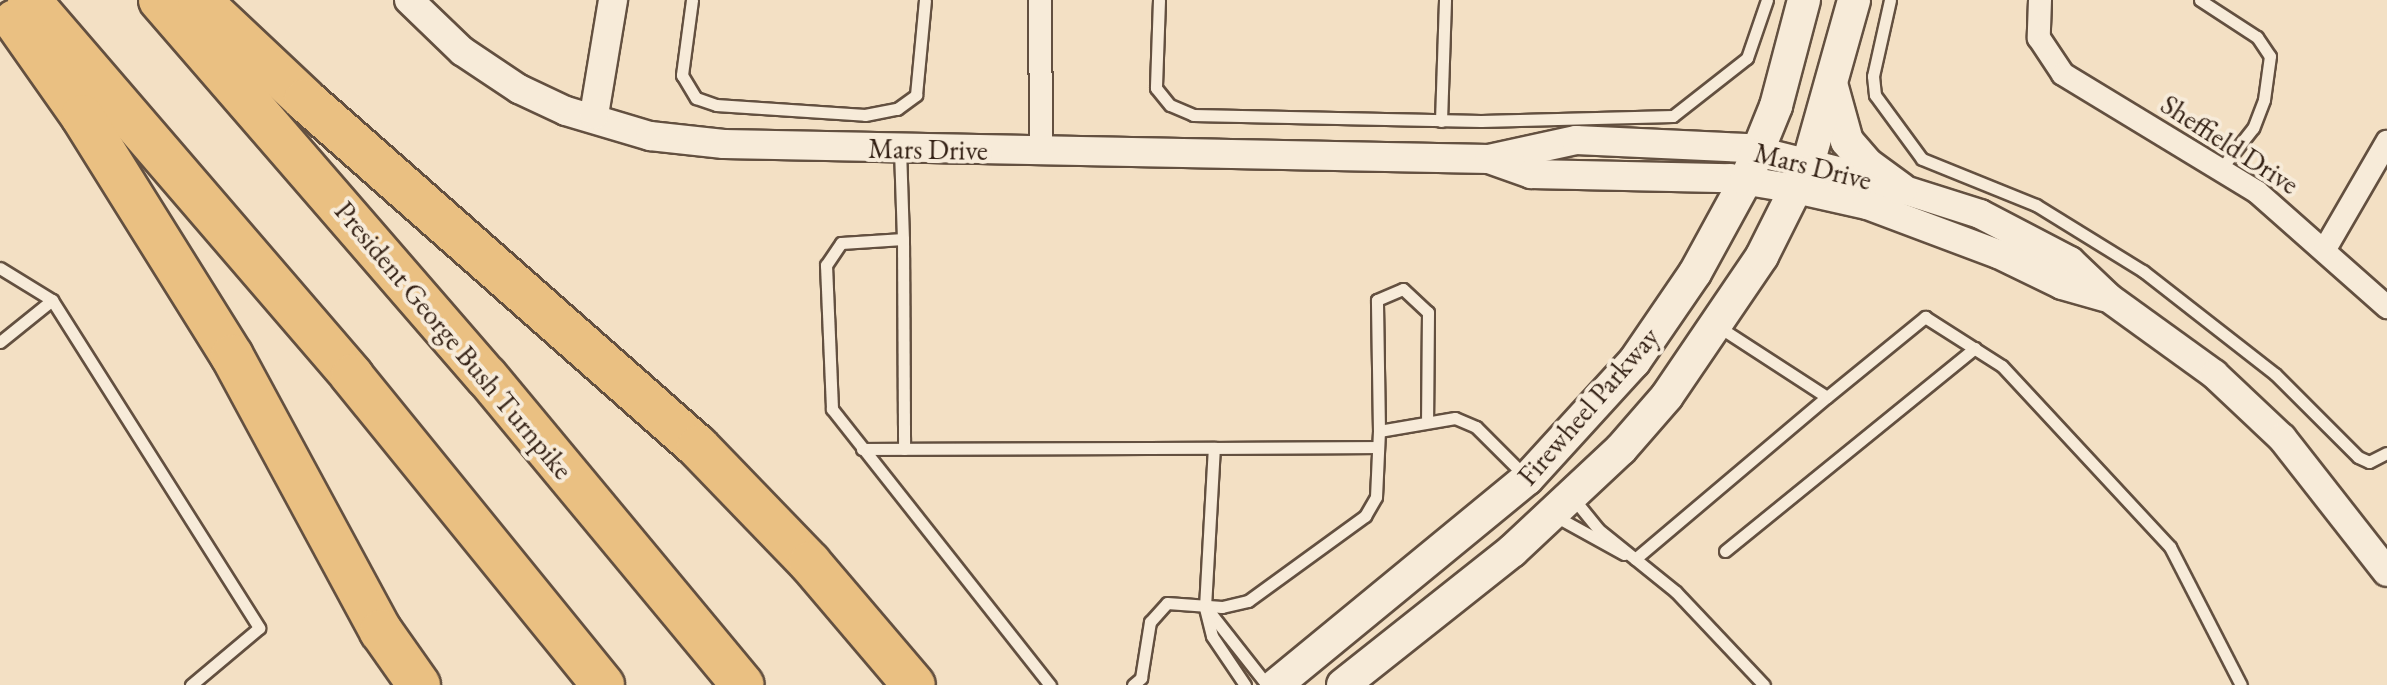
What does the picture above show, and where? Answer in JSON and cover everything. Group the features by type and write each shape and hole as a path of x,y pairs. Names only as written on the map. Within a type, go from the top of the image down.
{"highway":[{"path":"1,0 82,116 232,356 381,631 419,685"},
{"path":"29,0 352,376 603,685"},
{"name":"President George Bush Turnpike","path":"160,0 441,323 743,685"},
{"path":"199,0 305,100 698,447 810,563 914,685"}],"main road":[{"name":"Firewheel Parkway","path":"1276,685 1527,479 1634,362 1695,273 1746,180 1759,151 1804,0"},
{"name":"Firewheel Parkway","path":"1349,683 1562,505 1667,396 1762,256 1802,176 1854,0"},
{"path":"1831,78 1847,141 1868,165 1901,189"},
{"path":"1527,479 1562,505"}],"street":[{"name":"Mars Drive","path":"409,0 462,51 519,89 566,111 594,115 650,136 724,144 1489,159 1576,140 1759,151 1802,176 1867,205 1998,254 2062,285 2109,298"},
{"path":"594,115 613,0"},
{"path":"1040,0 1041,151"},
{"name":"Sheffield Drive","path":"2040,0 2039,38 2063,74 2257,192 2387,307"},
{"path":"2325,249 2387,142"},
{"name":"Mars Drive","path":"1489,159 1531,174 1746,180 1802,176 1901,189 1980,214 2070,261 2109,298 2214,374 2282,438 2387,572"}],"lane":[{"path":"692,0 682,75 696,98 716,105 865,115 897,109 916,95 925,0"},
{"path":"1159,0 1156,88 1170,105 1193,115 1441,121 1673,116 1747,58 1767,0"},
{"path":"1441,121 1445,0"},
{"path":"1890,0 1873,76 1875,95 1922,159 2036,205 2143,271 2264,365 2358,457 2369,462 2387,453"},
{"path":"2200,0 2257,37 2270,56 2264,100 2253,128 2220,170"},
{"path":"900,148 904,449"},
{"path":"903,239 841,243 826,265 832,409 1050,685"},
{"path":"0,268 52,300 259,628 191,685"},
{"path":"1133,685 1141,678 1153,618 1167,603 1205,607 1248,601 1365,516 1376,497 1379,431 1377,300 1403,289 1428,312 1427,418"},
{"path":"0,342 52,300"},
{"path":"1635,559 1925,317 2002,366 2170,547 2241,685"},
{"path":"1715,324 1827,397"},
{"path":"1725,551 1975,348"},
{"path":"1379,431 1427,418 1455,418 1476,427 1527,479"},
{"path":"862,449 1378,447"},
{"path":"1214,448 1205,607 1212,636 1245,685"},
{"path":"1562,505 1635,559"},
{"path":"1562,505 1598,529 1676,592 1764,685"},
{"path":"1205,607 1267,685"}]}
